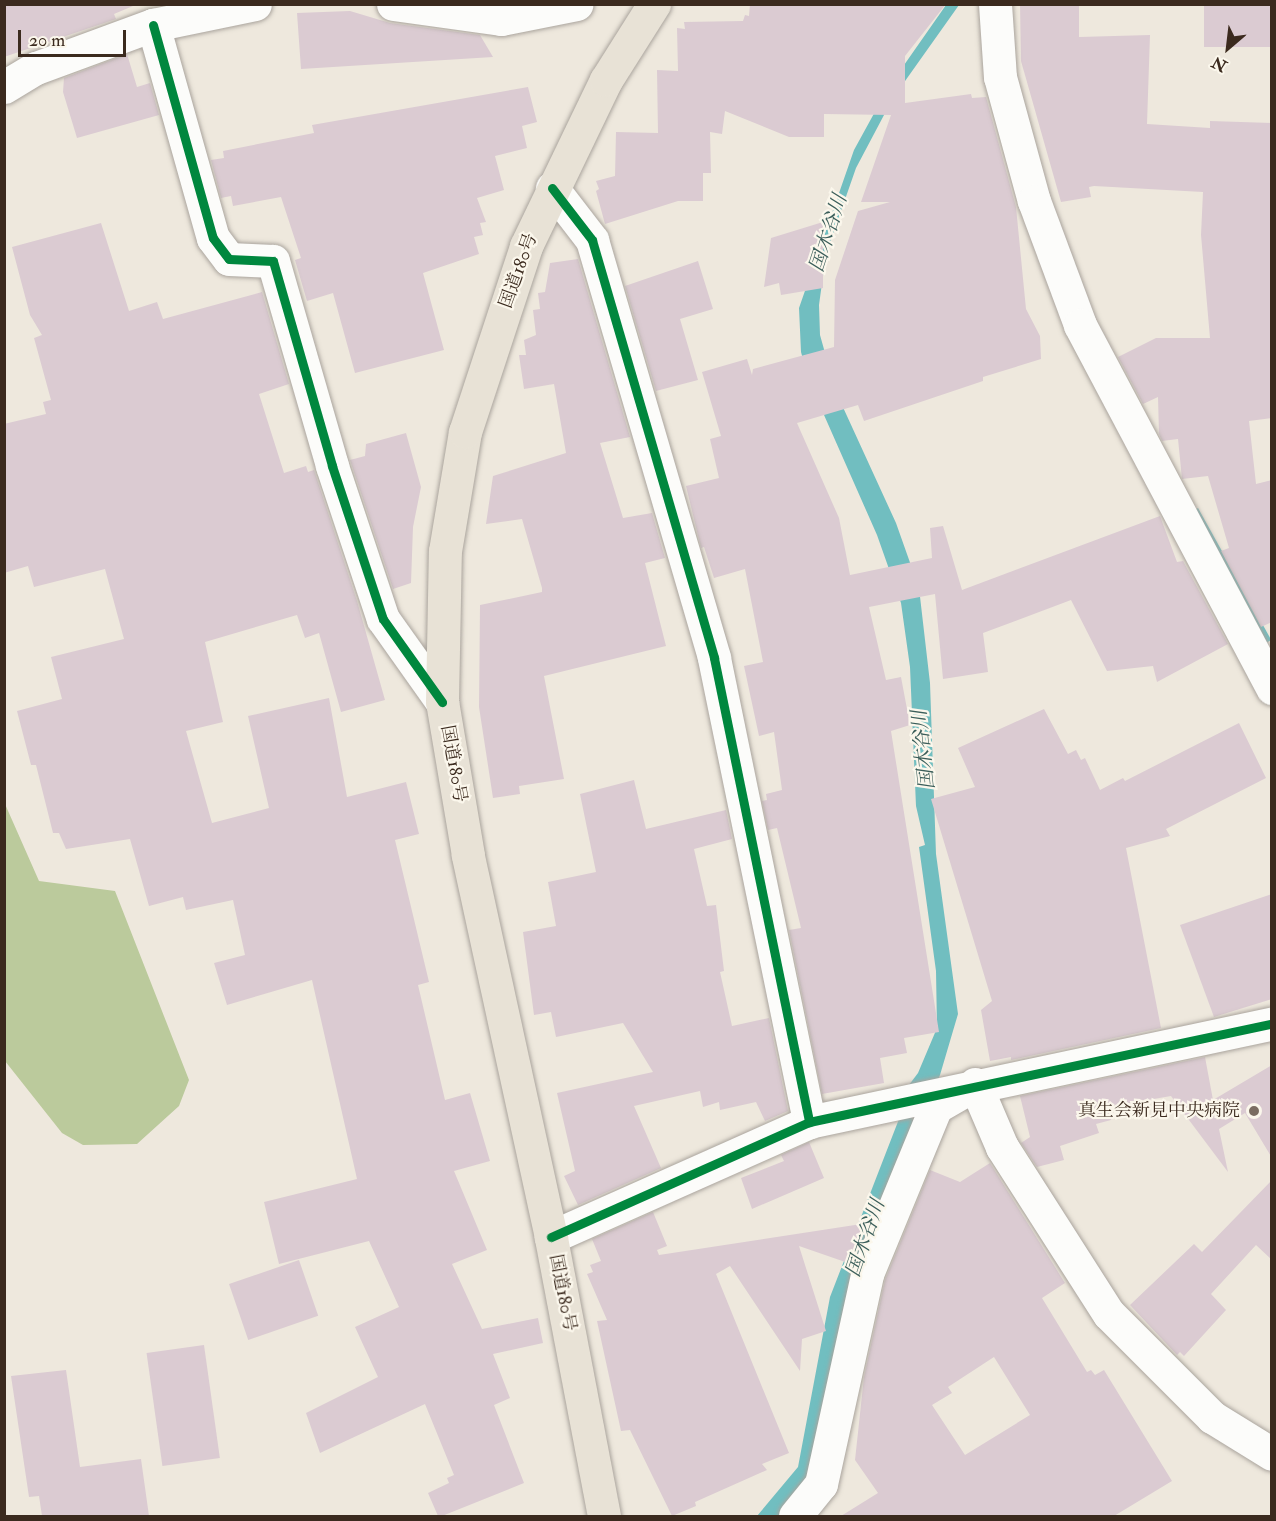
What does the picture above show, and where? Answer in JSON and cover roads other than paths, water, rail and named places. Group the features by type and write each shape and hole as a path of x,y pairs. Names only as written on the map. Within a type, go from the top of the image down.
{"highway":[{"name":"国道180号","path":"604,1516 551,1237 468,855 442,702 445,551 465,432 526,246 606,80 654,4"}],"street":[{"path":"4,87 36,68 153,25 255,4"},
{"path":"393,4 501,19 578,4"},
{"path":"995,4 1000,77 1034,201 1080,325 1272,688"},
{"path":"153,25 213,238 229,259 273,261 332,466 383,619 442,702"},
{"path":"552,188 592,240 714,658 809,1122"},
{"path":"551,1237 809,1122 975,1084 1272,1024"},
{"path":"975,1084 1002,1147 1109,1314 1212,1417 1272,1454"},
{"path":"795,1516 821,1484 867,1274 936,1107 975,1084"}],"water":[{"name":"国木谷川","path":"946,5 959,5 893,98 856,168 826,254 819,305 820,335 836,392 896,523 919,588 930,683 936,854 958,1014 940,1075 920,1123 817,1478 785,1516 757,1516 798,1467 830,1297 899,1119 906,1089 918,1073 937,1028 936,971 919,847 925,845 916,806 910,667 901,603 877,535 809,381 801,352 799,308 854,150 888,88"},
{"path":"1198,508 1271,640 1267,642 1194,510"}],"place":[{"name":"真生会新見中央病院","path":"1254,1111"}]}
